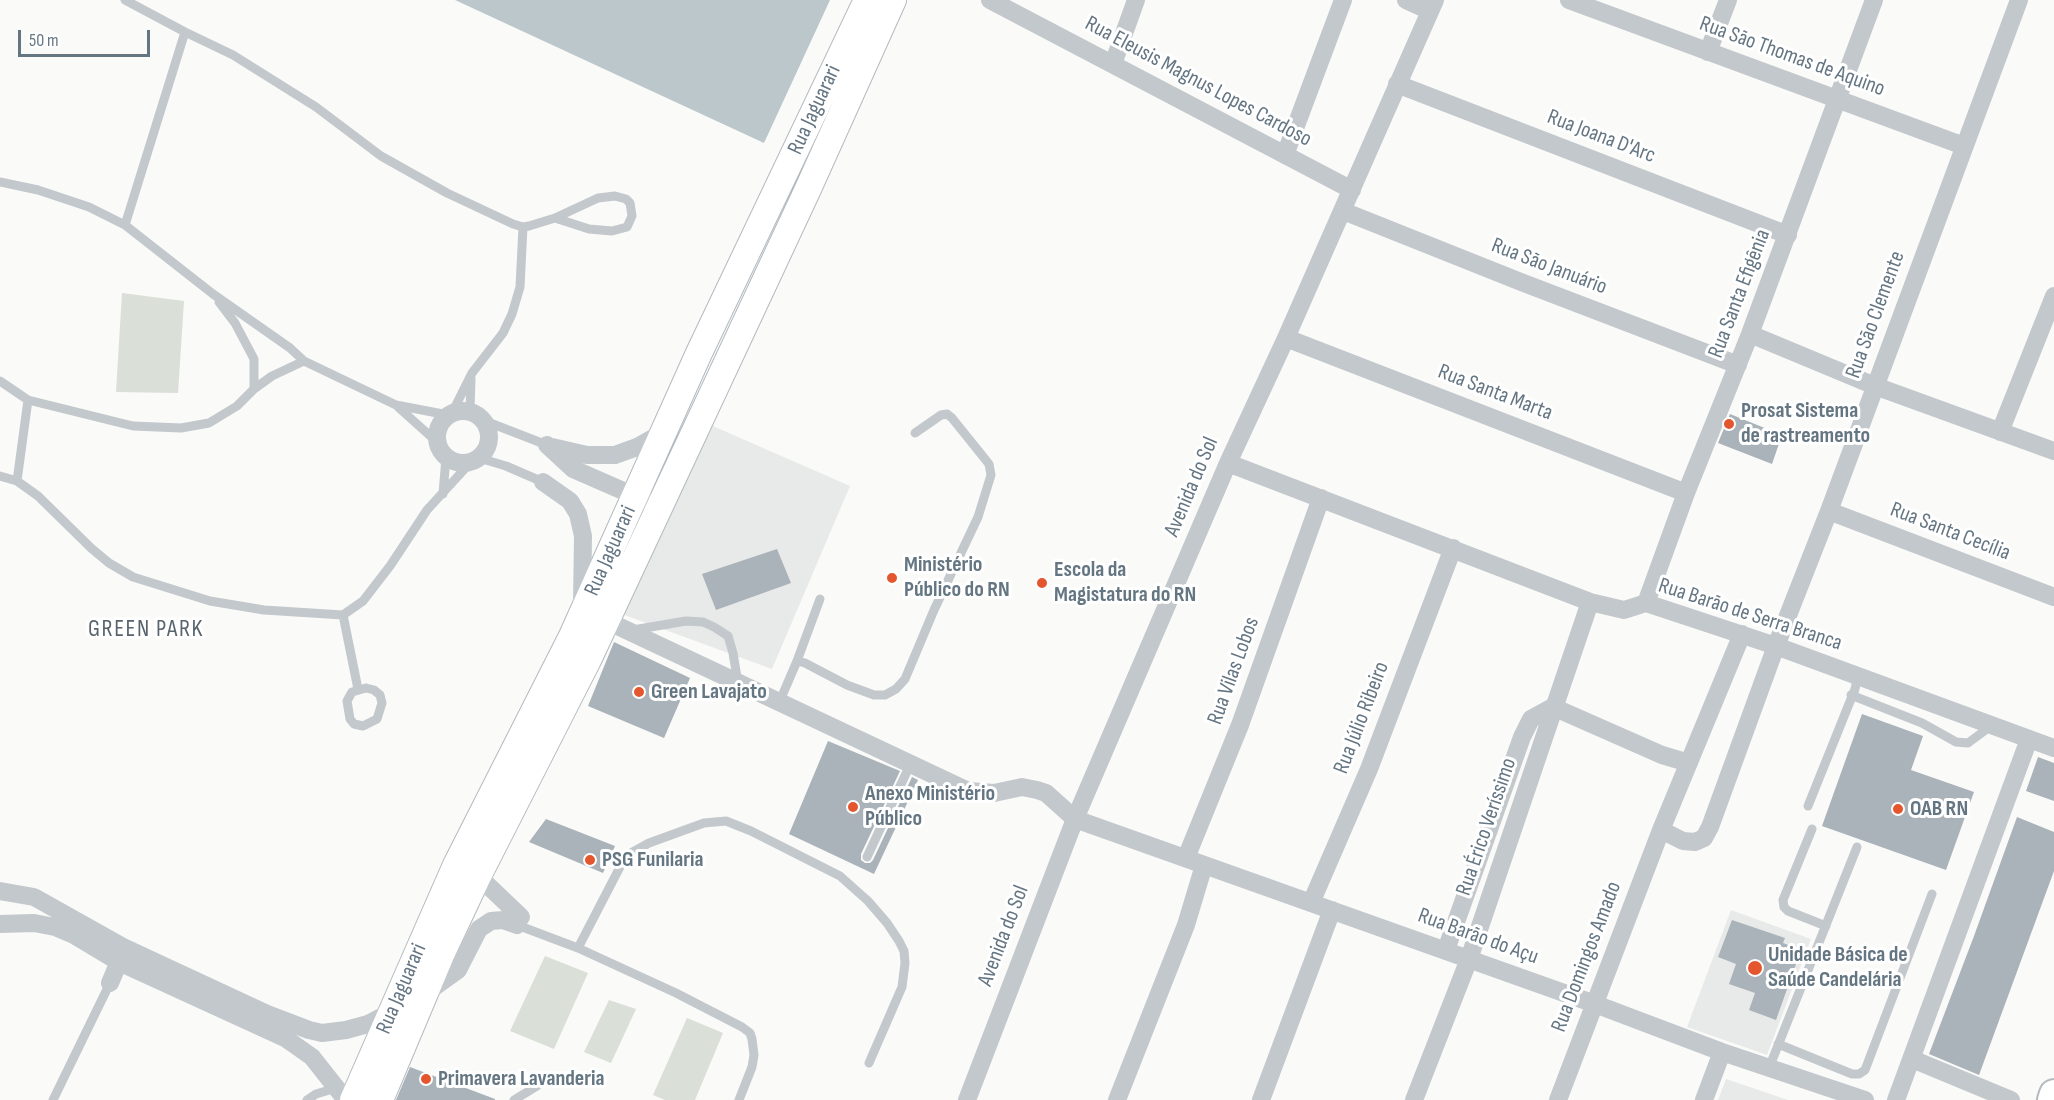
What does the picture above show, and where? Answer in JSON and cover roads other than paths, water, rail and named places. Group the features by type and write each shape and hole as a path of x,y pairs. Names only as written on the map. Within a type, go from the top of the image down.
{"main road":[{"name":"Rua Jaguarari","path":"380,1100 441,955 478,876 605,623 647,502 662,433 867,0"},
{"name":"Rua Jaguarari","path":"647,502 808,189 892,0"},
{"name":"Rua Jaguarari","path":"345,1096 393,1011 456,865 605,623"},
{"path":"2052,1100 2054,1094"}],"street":[{"name":"Rua Eleusis Magnus Lopes Cardoso","path":"990,0 1352,190"},
{"path":"1113,64 1136,0"},
{"path":"1285,155 1343,0"},
{"path":"1406,0 1433,5"},
{"path":"1708,52 1728,0"},
{"name":"Rua Santa Efigênia","path":"1646,603 1686,494 1788,235 1874,0"},
{"name":"Rua São Clemente","path":"1776,645 1829,511 2019,0"},
{"name":"Rua São Thomas de Aquino","path":"1575,1 1964,146"},
{"name":"Avenida do Sol","path":"967,1100 1075,819 1228,463 1343,211 1433,5"},
{"name":"Rua Joana D'Arc","path":"1397,84 1788,235"},
{"name":"Rua São Januário","path":"1343,211 1738,365"},
{"path":"2000,432 2054,296"},
{"path":"1750,334 1875,386 2054,451"},
{"name":"Rua Santa Marta","path":"1286,338 1686,494"},
{"path":"464,415 489,429 489,445 475,460 454,462 442,450 439,427 464,415"},
{"path":"547,445 587,455 615,455 637,447 662,433"},
{"path":"547,445 573,469 647,502"},
{"name":"Rua Barão de Serra Branca","path":"1228,463 1590,602 1624,610 1646,603 1776,645 2054,748"},
{"path":"543,482 570,501 578,514 605,623 951,784 977,793 994,793 1022,787 1037,790 1046,794 1075,819"},
{"name":"Rua Vilas Lobos","path":"1186,858 1240,725 1321,498"},
{"name":"Rua Santa Cecília","path":"1829,511 2054,597"},
{"name":"Rua Júlio Ribeiro","path":"1311,903 1369,769 1454,548"},
{"name":"Rua Érico Veríssimo","path":"1414,1100 1469,959 1590,602"},
{"name":"Rua Domingos Amado","path":"1558,1100 1661,830 1742,634"},
{"path":"1661,830 1683,841 1695,842 1704,837 1776,645"},
{"path":"1446,950 1521,737 1531,719 1553,706 1662,755 1689,763"},
{"path":"1896,1100 2029,739"},
{"name":"Rua Barão do Açu","path":"1075,819 1446,950 1722,1052 1865,1100"},
{"path":"1117,1100 1186,925 1204,865"},
{"path":"478,876 519,921"},
{"path":"0,891 34,897 122,955 285,1038 312,1057 345,1096"},
{"path":"1261,1100 1332,910"},
{"path":"424,994 458,970 479,929 491,921 519,921"},
{"path":"0,924 34,923 55,927 267,1014 322,1033 368,1024 393,1011"},
{"path":"110,983 122,955"},
{"path":"312,1057 322,1033"},
{"path":"1704,1100 1722,1052"},
{"path":"1912,1059 2011,1100"}],"lane":[{"path":"125,0 242,60 316,107 381,156 447,193 523,227 555,218 597,198 615,196 626,199 630,203 632,216 627,227 612,231 589,229 555,218"},
{"path":"125,225 186,32"},
{"path":"0,182 38,190 89,207 125,225 213,294 290,348 304,361 396,405 464,415 547,445"},
{"path":"464,415 472,373 503,333 512,314 520,287 523,227"},
{"path":"213,294 235,323 254,359 254,389"},
{"path":"0,381 28,400 134,426 181,428 209,423 237,406 254,389 272,376 304,361"},
{"path":"464,415 472,373"},
{"path":"17,481 28,400"},
{"path":"396,405 442,450 443,494"},
{"path":"797,661 847,686 874,695 885,694 896,689 905,679 978,517 992,475 989,464 947,414 941,415 915,433"},
{"path":"0,476 17,481 39,496 91,548 109,563 133,577 210,602 264,610 343,615 363,602 427,510 475,460 506,466 543,482"},
{"path":"779,703 820,598"},
{"path":"343,615 358,689"},
{"path":"605,623 703,622 728,636 738,683"},
{"path":"1808,806 1851,694 1855,689 1858,676"},
{"path":"358,689 374,690 380,695 382,703 377,719 363,726 354,724 346,706 349,697 358,689"},
{"path":"1851,694 1922,723 1956,742 1968,743 1992,725"},
{"path":"867,857 910,765"},
{"path":"578,948 621,865 631,853 649,843 704,823 726,821 840,876 868,901 899,940 904,951 905,963 902,987 869,1063"},
{"path":"1812,829 1783,900 1784,907 1788,911 1826,926"},
{"path":"1769,1068 1857,847"},
{"path":"1778,1044 1852,1074 1859,1074 1865,1070 1932,894"},
{"path":"519,921 676,993 750,1033 754,1055 752,1067 739,1100"},
{"path":"53,1100 110,983"},
{"path":"514,1100 537,1086"},
{"path":"307,1100 316,1094 345,1096"}],"place":[{"name":"Prosat Sistema de rastreamento","path":"1729,424"},
{"name":"Ministério Público do RN","path":"892,578"},
{"name":"Escola da Magistatura do RN","path":"1042,583"},
{"name":"Green Lavajato","path":"639,692"},
{"name":"Anexo Ministério Público","path":"853,807"},
{"name":"OAB RN","path":"1898,809"},
{"name":"PSG Funilaria","path":"590,860"},
{"name":"Unidade Básica de Saúde Candelária","path":"1755,968"},
{"name":"Primavera Lavanderia","path":"426,1079"}],"district":[{"name":"GREEN PARK","path":"146,630"}]}
